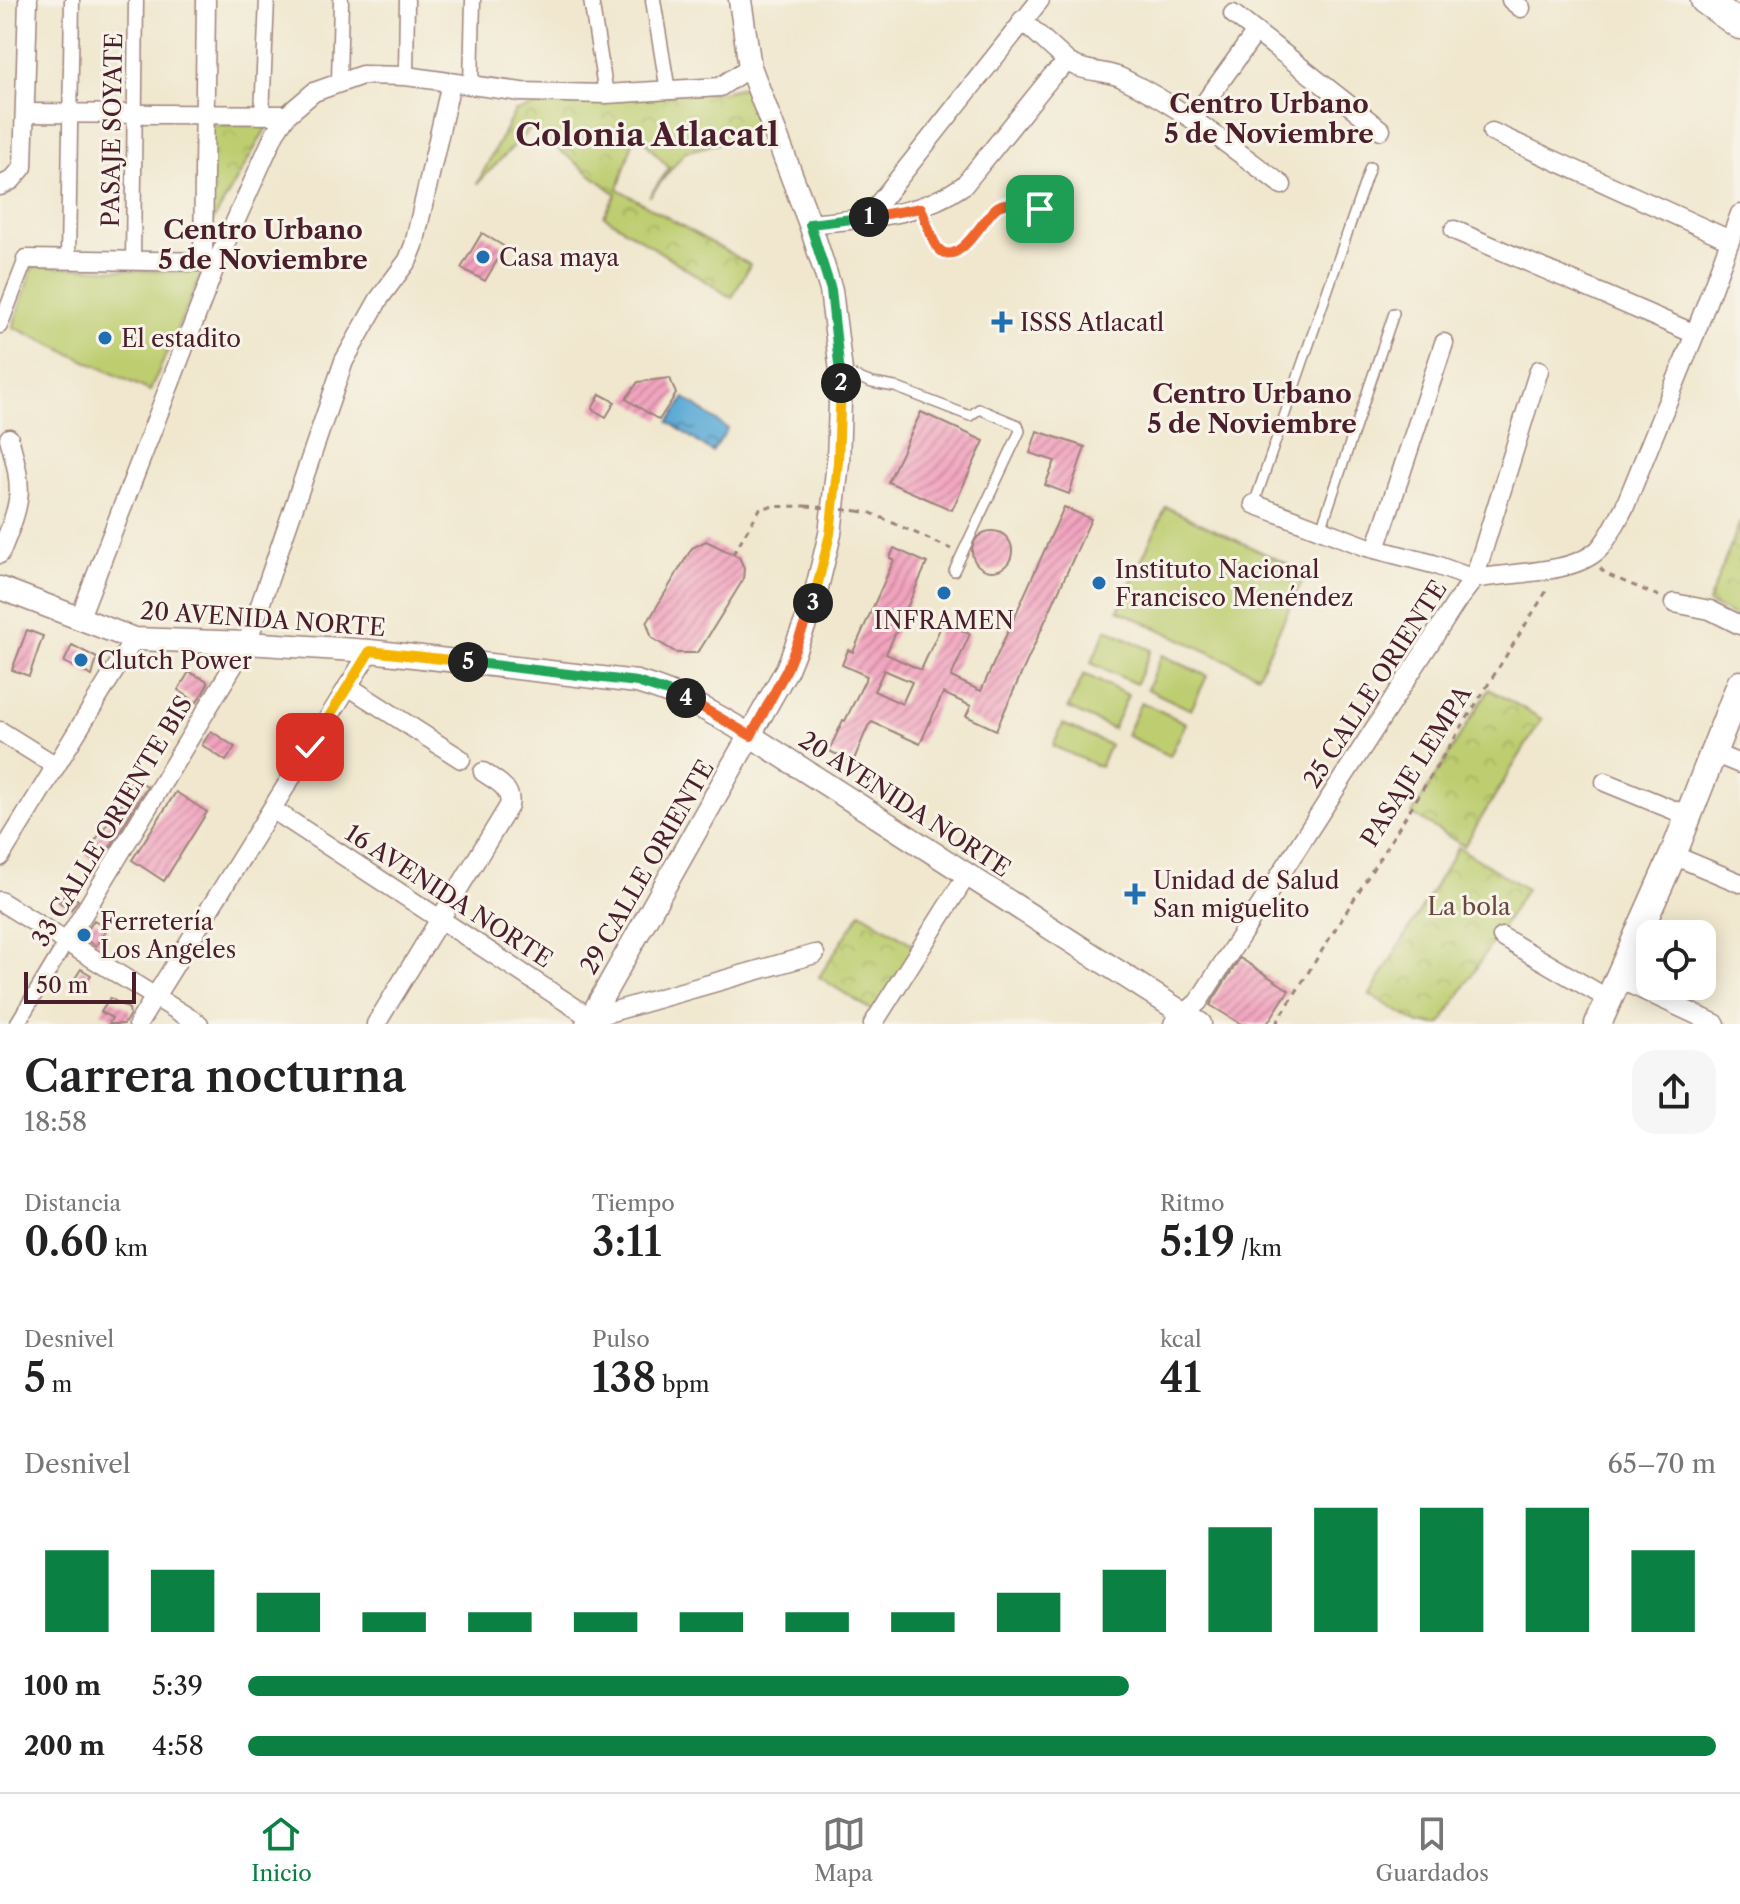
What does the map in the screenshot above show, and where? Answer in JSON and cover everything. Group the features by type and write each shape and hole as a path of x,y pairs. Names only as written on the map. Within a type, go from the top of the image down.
{"main road":[{"path":"1705,0 1740,25"},
{"path":"1735,0 1740,4"},
{"path":"1598,1024 1673,855 1740,684"}],"street":[{"path":"0,186 12,180 23,167 28,0"},
{"path":"68,258 72,0"},
{"name":"PASAJE SOYATE","path":"133,260 136,0"},
{"path":"206,0 204,114 210,262"},
{"path":"262,115 267,0"},
{"path":"339,81 341,0"},
{"path":"406,76 407,0"},
{"path":"471,86 473,0"},
{"path":"591,0 606,94"},
{"path":"653,0 668,91"},
{"name":"29 CALLE ORIENTE","path":"592,1022 787,669 813,604 830,534 838,462 841,371 831,290 810,224 750,67 740,0"},
{"path":"868,217 1040,0"},
{"path":"1233,14 1381,130"},
{"path":"1022,20 1075,67 1119,76 1193,119 1282,185"},
{"path":"1193,119 1256,32"},
{"path":"810,224 934,204 964,185 1052,76 1068,62"},
{"path":"80,617 210,262 275,133 287,115 314,92 362,75 406,76 521,92 606,94 668,91 720,87 750,67"},
{"name":"33 CALLE ORIENTE BIS","path":"17,1024 247,643 344,361 379,299 408,260 414,245 451,83"},
{"path":"25,113 287,115"},
{"path":"1492,132 1730,240"},
{"path":"1588,558 1611,533 1625,506 1740,214"},
{"path":"1454,230 1695,334"},
{"path":"0,326 26,259 210,262"},
{"path":"1376,549 1444,343"},
{"path":"1254,504 1376,549 1474,579 1539,370"},
{"path":"0,554 19,506 20,478 9,438"},
{"name":"25 CALLE ORIENTE","path":"1186,1021 1474,579 1561,567 1588,558"},
{"name":"20 AVENIDA NORTE","path":"0,588 134,639 370,651 637,682 675,693 751,736 1186,1021"},
{"path":"1674,603 1710,610 1740,625"},
{"path":"0,857 134,639"},
{"path":"138,1024 370,651"},
{"path":"348,686 461,759"},
{"path":"0,731 56,766"},
{"path":"1713,753 1740,764"},
{"path":"376,1024 509,806 510,794 503,785 483,772"},
{"path":"1605,782 1688,816"},
{"name":"16 AVENIDA NORTE","path":"272,809 592,1022"},
{"path":"1673,855 1740,883"},
{"path":"873,1024 967,875"},
{"path":"0,901 199,1024"},
{"path":"1502,937 1614,989 1716,1024"},
{"path":"592,1022 815,954"}],"lane":[{"path":"1254,504 1370,167"},
{"path":"921,208 936,247 951,254 961,250 996,207 1014,204 1048,209 1053,204"},
{"path":"1321,529 1394,313"},
{"path":"841,371 872,383 895,387 970,416 979,409 1018,425 1020,431 954,571"}],"path":[{"path":"733,554 761,507 806,506 871,513 962,554"},
{"path":"1588,558 1606,574 1674,603"},
{"name":"PASAJE LEMPA","path":"1276,1024 1561,567"}],"green space":[{"path":"749,86 764,131 685,152 649,197 669,168 636,132 618,189 750,265 732,298 604,216 616,194 531,128 477,184 515,111 577,96 721,92"},
{"path":"208,125 268,125 209,228"},
{"name":"El estadito","path":"33,266 202,273 150,391 13,327"},
{"path":"1166,507 1306,573 1258,675 1118,610"},
{"path":"1740,522 1740,619 1708,603"},
{"path":"1107,629 1151,650 1136,684 1091,663"},
{"path":"1162,655 1207,676 1191,710 1147,689"},
{"path":"1084,674 1128,695 1113,729 1068,708"},
{"path":"1489,689 1542,719 1464,846 1412,814"},
{"path":"1141,702 1186,723 1170,756 1126,735"},
{"path":"1063,724 1110,745 1100,767 1053,746"},
{"name":"La bola","path":"1458,847 1526,889 1441,1024 1419,1024 1370,995"},
{"path":"861,912 920,949 879,1015 819,977"}],"water":[{"path":"685,398 728,429 712,452 669,422"}],"building":[{"name":"Casa maya","path":"482,233 505,247 485,281 461,268"},
{"path":"670,378 676,394 659,420 626,399 638,382"},
{"path":"600,394 615,402 606,417 592,409"},
{"path":"921,412 984,441 952,510 888,482"},
{"path":"1037,431 1085,447 1069,494 1045,485 1055,461 1030,453"},
{"path":"1064,507 1091,519 996,730 966,716 971,706 943,693 920,744 872,722 853,762 829,751 867,676 842,665 848,650 853,652 894,560 890,558 894,548 927,563 886,654 921,670 943,622 970,634 951,677 981,691","holes":["884,670 912,682 902,704 874,691"]},
{"path":"992,531 1006,537 1012,551 1006,565 992,571 978,565 972,551 978,537"},
{"path":"706,541 739,557 744,568 743,580 701,648 696,653 677,653 652,638 647,623 692,548"},
{"path":"27,630 43,636 29,676 12,670"},
{"name":"Clutch Power","path":"72,645 97,658 92,676 64,662"},
{"path":"189,672 208,684 197,702 178,690"},
{"path":"211,731 235,747 226,761 202,745"},
{"path":"134,778 147,786 100,864 85,855 127,796 124,794"},
{"path":"176,792 207,812 164,881 132,860"},
{"path":"66,892 78,900 71,910 59,902"},
{"path":"94,920 107,929 96,946 83,938"},
{"path":"1240,958 1289,990 1267,1024 1241,1024 1210,1005"},
{"path":"81,969 91,975 82,989 72,983"},
{"path":"110,998 129,1009 130,1014 124,1024 109,1024 112,1018 101,1012"}],"place":[{"name":"Casa maya","path":"483,257"},
{"name":"ISSS Atlacatl","path":"1002,322"},
{"name":"El estadito","path":"105,338"},
{"name":"Instituto Nacional Francisco Menéndez","path":"1099,583"},
{"name":"INFRAMEN","path":"944,593"},
{"name":"Clutch Power","path":"81,660"},
{"name":"Unidad de Salud San miguelito","path":"1135,894"},
{"name":"Ferretería Los Angeles","path":"84,935"}],"district":[{"name":"Centro Urbano 5 de Noviembre","path":"1269,119"},
{"name":"Colonia Atlacatl","path":"647,134"},
{"name":"Centro Urbano 5 de Noviembre","path":"263,245"},
{"name":"Centro Urbano 5 de Noviembre","path":"1252,409"}],"route":[{"path":"310,747 370,651 637,682 675,693 751,736 787,669 813,604 830,534 838,462 841,371 831,290 810,224 921,208 936,247 951,254 961,250 996,207 1014,204 1040,209"}]}
